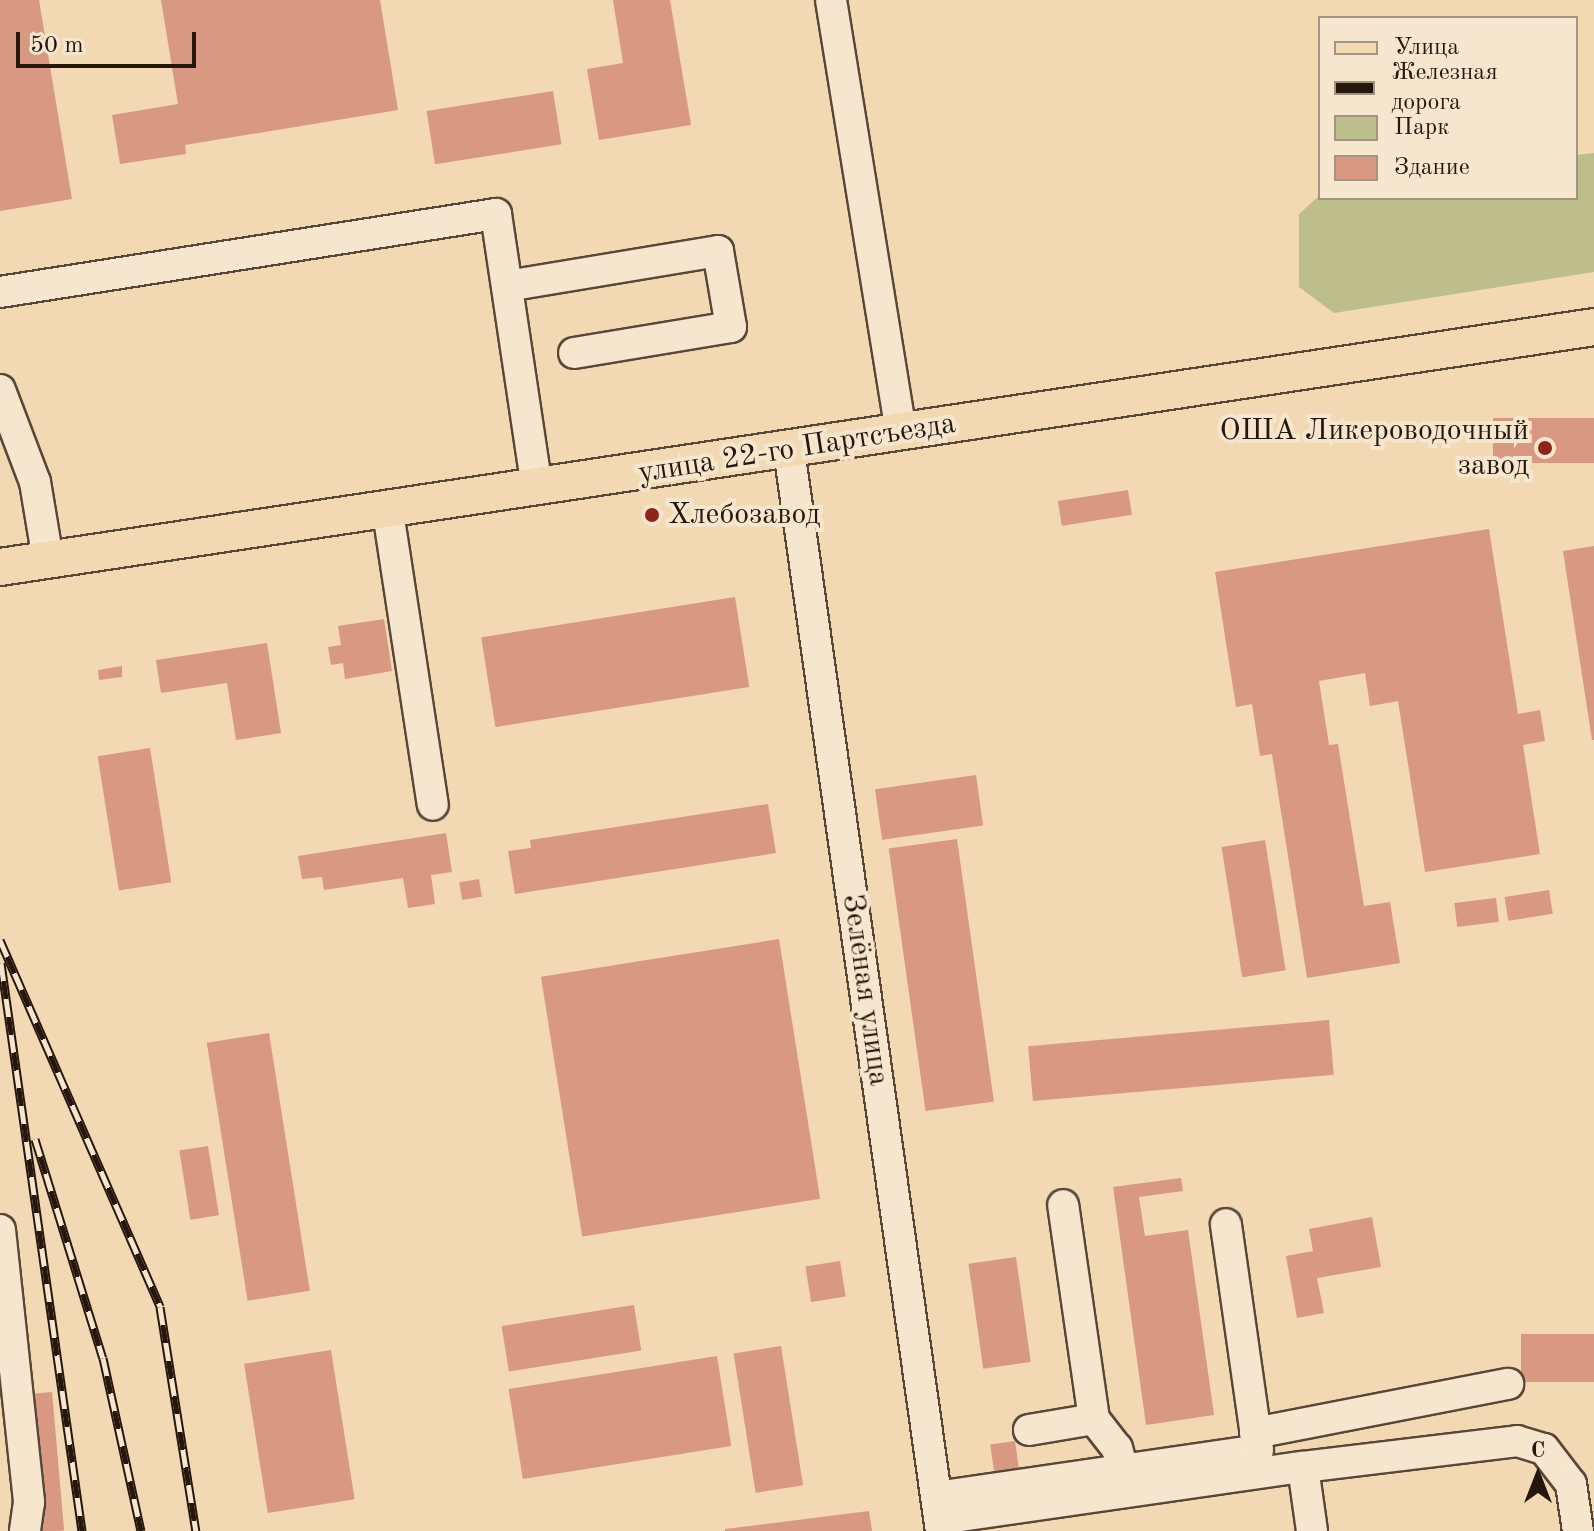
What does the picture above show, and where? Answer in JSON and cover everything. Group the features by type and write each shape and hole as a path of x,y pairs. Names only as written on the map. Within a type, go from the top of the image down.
{"main road":[{"name":"улица 22-го Партсъезда","path":"0,567 388,512 1594,327"}],"street":[{"path":"831,0 901,433"},
{"path":"0,292 496,214 537,489"},
{"path":"507,286 718,251 731,327 574,353"},
{"path":"0,390 35,482 48,560"},
{"name":"Зелёная улица","path":"789,450 939,1516"},
{"path":"388,512 433,805"},
{"path":"1063,1205 1094,1419 1117,1448 1123,1470"},
{"path":"939,1516 1123,1470 1258,1450 1226,1224"},
{"path":"0,1230 10,1430 25,1531"},
{"path":"1255,1433 1508,1384"},
{"path":"1029,1430 1094,1419"},
{"path":"939,1516 1517,1441 1544,1449 1571,1484 1578,1531"},
{"path":"1303,1467 1312,1531"}],"green space":[{"path":"1594,153 1594,272 1334,313 1299,287 1299,214 1318,197 1318,200 1578,200 1578,155"}],"building":[{"path":"0,0 39,0 72,199 0,211"},
{"path":"161,0 380,0 398,110 185,145 186,154 120,164 112,115 178,104"},
{"path":"613,0 670,0 691,125 599,140 587,69 623,63"},
{"path":"553,91 561,144 435,164 427,111"},
{"name":"ОША Ликероводочный завод","path":"1493,418 1594,418 1594,463 1493,463"},
{"path":"1128,490 1132,515 1062,526 1058,501"},
{"path":"1489,529 1518,714 1540,710 1545,741 1523,745 1540,854 1425,872 1398,701 1370,706 1365,673 1319,681 1329,745 1338,744 1364,906 1390,902 1400,963 1307,978 1272,754 1260,756 1252,704 1236,707 1215,572"},
{"path":"1594,546 1594,740 1592,740 1563,551"},
{"path":"735,597 749,687 495,727 481,637"},
{"path":"384,619 392,671 345,679 343,663 331,665 328,647 341,645 338,626"},
{"path":"267,643 281,733 236,740 227,683 161,693 156,660"},
{"path":"122,666 122,677 99,680 98,670"},
{"path":"150,748 171,882 119,891 98,756"},
{"path":"976,775 983,826 882,840 875,789"},
{"path":"768,804 776,853 515,894 508,851 531,848 530,840"},
{"path":"446,833 452,872 431,875 435,904 408,908 403,878 324,890 322,877 302,879 298,856"},
{"path":"957,839 994,1101 926,1111 889,849"},
{"path":"1265,840 1286,970 1242,977 1222,847"},
{"path":"479,879 482,897 462,900 459,882"},
{"path":"1549,890 1553,914 1508,921 1505,897"},
{"path":"1496,898 1499,922 1457,927 1454,903"},
{"path":"779,939 820,1199 582,1236 541,977"},
{"path":"1329,1020 1334,1075 1033,1101 1028,1046"},
{"path":"269,1033 310,1291 248,1301 207,1043"},
{"path":"208,1146 219,1215 190,1220 179,1151"},
{"path":"1181,1178 1183,1191 1139,1197 1145,1236 1188,1230 1214,1415 1146,1425 1113,1187"},
{"path":"1372,1217 1381,1267 1317,1278 1324,1313 1297,1318 1286,1256 1313,1251 1309,1229"},
{"path":"1016,1257 1031,1362 983,1369 968,1264"},
{"path":"840,1261 846,1297 811,1302 805,1266"},
{"path":"634,1305 641,1350 509,1371 502,1326"},
{"path":"1521,1334 1594,1334 1594,1382 1521,1382"},
{"path":"781,1346 803,1485 756,1493 734,1354"},
{"path":"331,1350 355,1499 268,1513 244,1364"},
{"path":"717,1356 731,1446 523,1479 509,1389"},
{"path":"52,1392 64,1530 42,1531 30,1394"},
{"path":"1015,1441 1020,1476 995,1479 990,1444"},
{"path":"869,1511 872,1531 725,1531 725,1529"}],"railway":[{"path":"0,940 160,1307 196,1531"},
{"path":"1,963 82,1531"},
{"path":"35,1139 103,1358 141,1531"}],"place":[{"name":"ОША Ликероводочный завод","path":"1545,448"},
{"name":"Хлебозавод","path":"652,515"}]}
